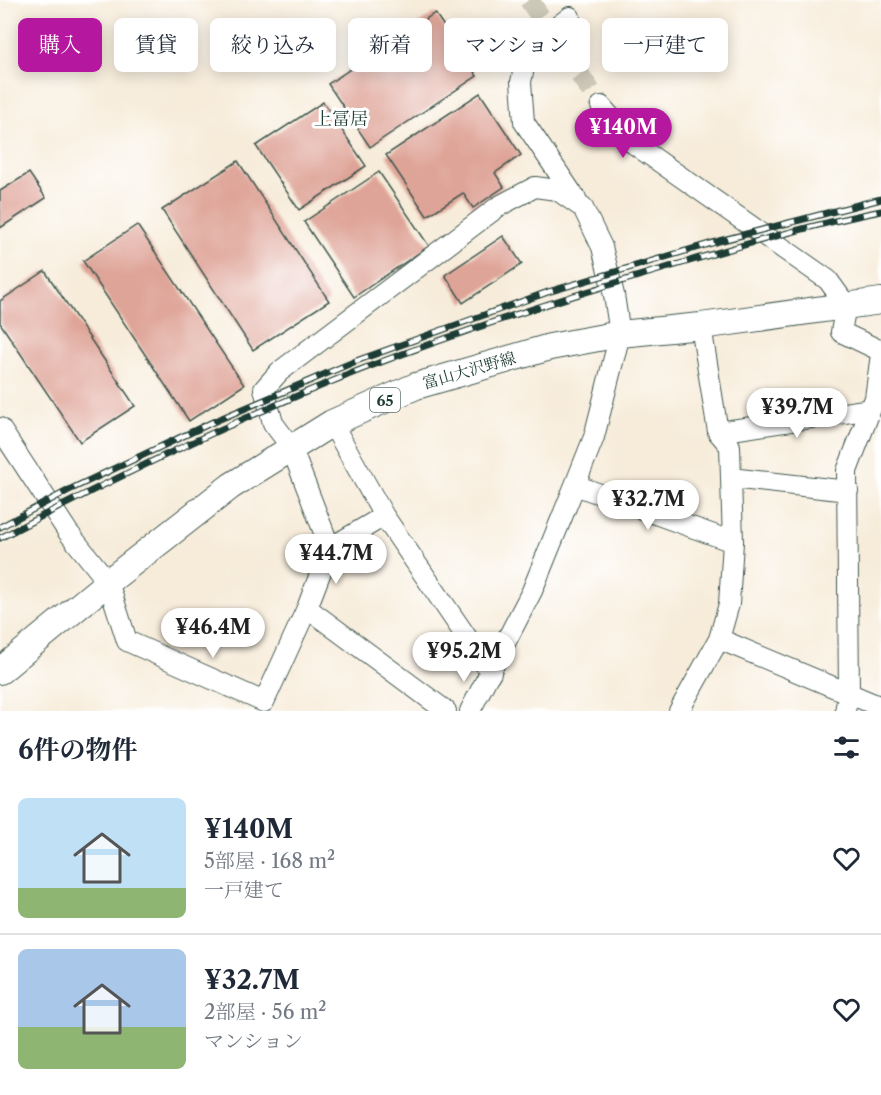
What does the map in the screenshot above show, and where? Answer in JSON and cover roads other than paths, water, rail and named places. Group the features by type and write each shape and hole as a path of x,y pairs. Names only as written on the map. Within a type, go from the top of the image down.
{"main road":[{"name":"富山大沢野線","path":"0,671 108,582 231,486 332,423 416,386 550,346 620,334 701,326 881,301"}],"street":[{"path":"478,708 490,673 532,591 594,437 620,334 614,295 602,247 583,208 524,122 521,82 528,49 570,16"},
{"path":"601,106 634,144 828,280 846,305 881,315"},
{"path":"330,548 291,447 273,423 264,389 279,372 499,206 535,187 557,190 583,208"},
{"path":"846,305 841,332 881,352 875,398 847,471 847,701"},
{"path":"679,711 719,639 729,604 733,542 730,446 718,432 701,326"},
{"path":"718,432 871,409"},
{"path":"332,423 384,516 490,673"},
{"path":"0,428 68,532 108,582 127,641 264,702 307,608 330,548 384,516"},
{"path":"731,478 848,491"},
{"path":"575,485 733,542"},
{"path":"307,608 446,711"},
{"path":"719,639 847,701 881,706"}],"tunnel":[{"path":"529,0 601,106"}],"railway":[{"path":"0,527 71,489 215,421 356,361 548,292 719,241 881,199"},
{"path":"0,538 88,492 223,428 396,356 505,318 652,272 794,231 881,211"}],"district":[{"name":"上冨居","path":"341,119"}]}
